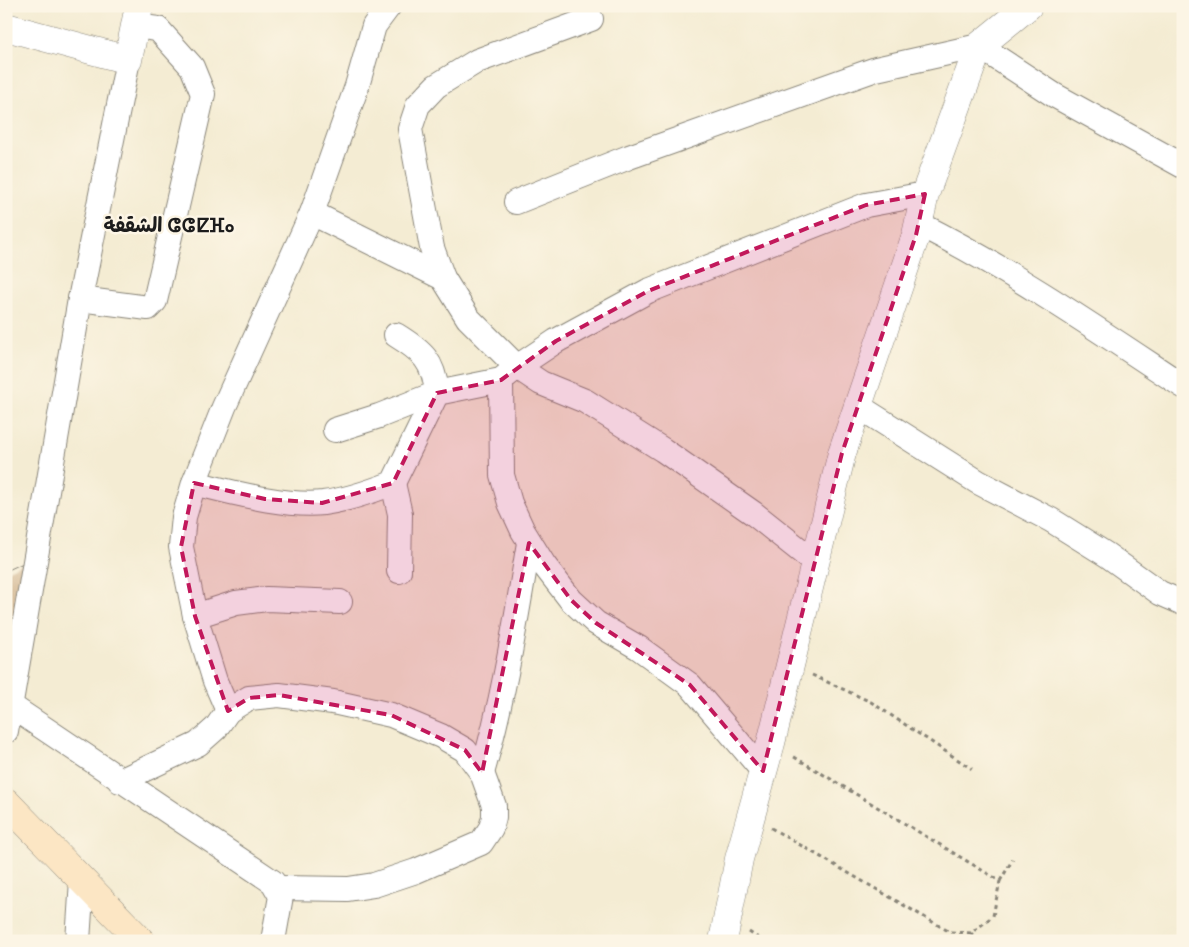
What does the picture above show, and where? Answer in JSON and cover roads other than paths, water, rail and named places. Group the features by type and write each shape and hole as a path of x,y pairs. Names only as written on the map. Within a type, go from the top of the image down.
{"main road":[{"path":"6,802 141,941"}],"street":[{"path":"228,711 215,681 195,616 181,546 184,517 194,483 240,371 312,213 357,86 374,26 389,6"},
{"path":"516,202 629,157 876,69 979,46 1028,6"},
{"path":"6,731 80,299 137,16 158,29 192,67 203,94 155,301 148,308 80,299"},
{"path":"591,19 477,61 436,86 418,105 410,129 432,248 443,278 468,318 509,373 541,383 586,401 663,450 753,513 816,563"},
{"path":"6,27 128,60"},
{"path":"979,46 1054,95 1183,166"},
{"path":"723,941 739,859 771,743 842,453 919,224 925,194 979,46"},
{"path":"335,430 379,416 437,392 509,373 556,341 648,291 866,205 925,194"},
{"path":"312,213 443,278"},
{"path":"919,224 963,246 1082,319 1183,386"},
{"path":"396,335 415,347 427,359 436,376 437,392 393,483 400,514 398,571"},
{"path":"509,373 502,475 510,503 530,543 570,600 596,623 639,648 690,686 763,771"},
{"path":"858,406 978,482 1051,520 1107,554 1160,593 1183,603"},
{"path":"194,483 266,499 322,503 362,495 393,483"},
{"path":"482,772 501,696 530,543"},
{"path":"195,616 236,603 267,599 340,602"},
{"path":"120,781 198,744 216,728 228,711 249,698 279,695 333,702 391,715 441,736 465,750 482,772 494,806 494,817 491,828 481,843 416,872 374,885 348,889 278,888"},
{"path":"11,706 120,781 263,873 278,888 280,904 273,941"},
{"path":"78,941 82,880"}],"district":[{"name":"الشقفة ⵛⵛⵇⴼⴰ","path":"169,224"}]}
